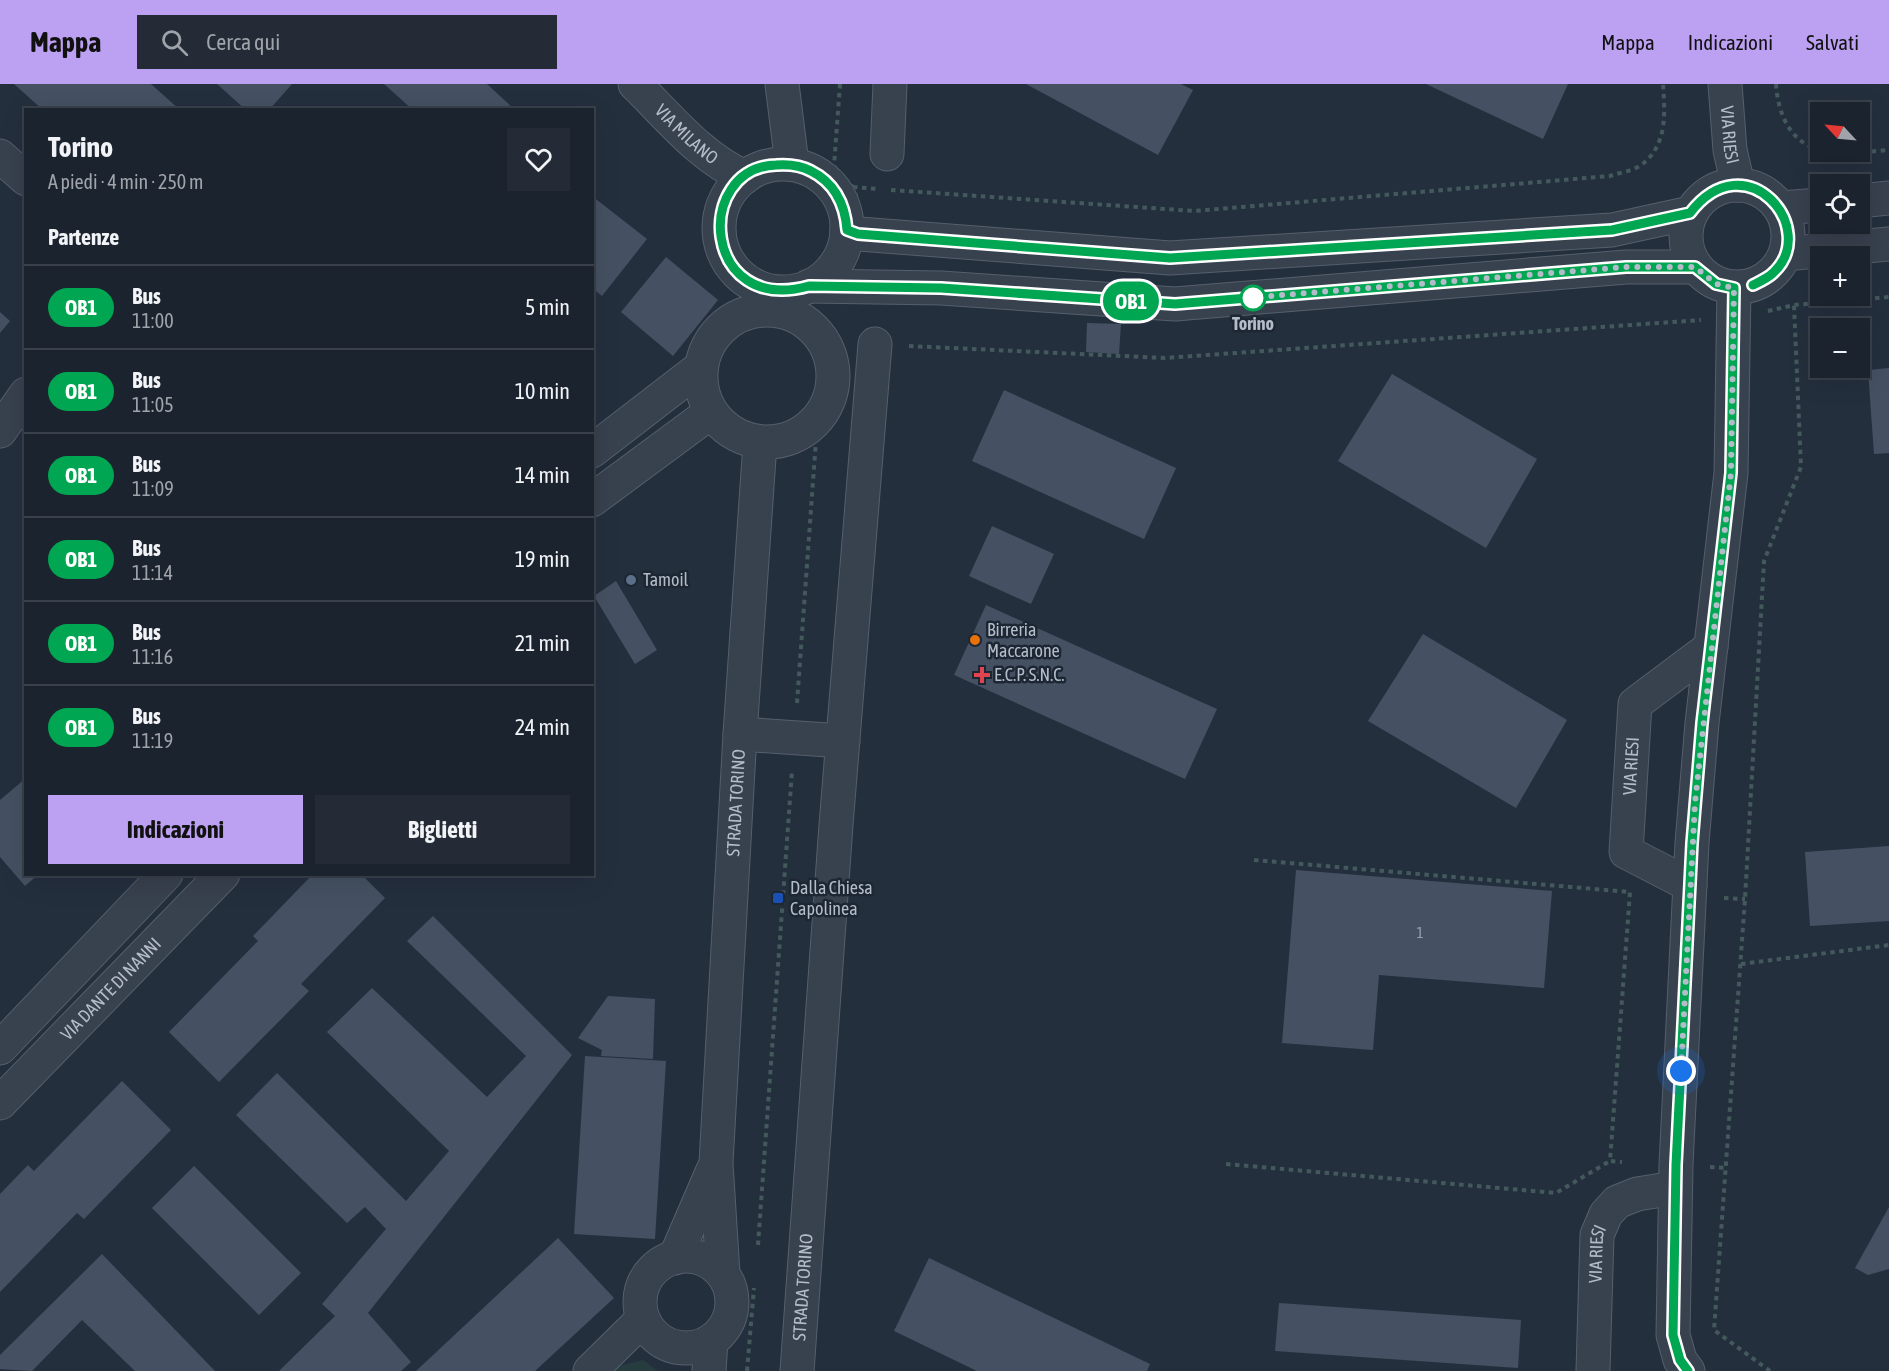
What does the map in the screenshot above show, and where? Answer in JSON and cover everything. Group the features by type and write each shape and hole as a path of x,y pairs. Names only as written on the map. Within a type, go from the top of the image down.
{"street":[{"name":"VIA MILANO","path":"635,84 706,154 722,167 745,177"},
{"path":"782,84 792,164"},
{"path":"887,154 890,84"},
{"name":"VIA RIESI","path":"1725,84 1730,150 1738,184"},
{"path":"0,156 24,177"},
{"path":"853,232 834,188 820,175 792,164 770,165 745,177 728,197 719,225 723,250 734,269 748,281 773,291 792,291 809,286 941,288 1175,304 1626,267 1695,267"},
{"path":"1688,1371 1680,1360 1673,1335 1676,1177 1690,885 1701,734 1731,473 1734,304 1716,284 1695,267 1685,240 1690,213 1703,197 1719,187 1738,184 1759,189 1780,208 1788,227 1785,254 1774,273 1753,285 1734,304"},
{"path":"1870,200 1889,198"},
{"path":"1780,208 1810,206"},
{"path":"853,232 1170,258 1612,230 1690,213"},
{"path":"805,322 809,286 834,267 853,232"},
{"path":"1785,254 1889,244"},
{"path":"745,314 748,281"},
{"path":"775,310 791,314 805,322 819,335 830,355 832,392 819,417 810,427 794,437 776,442 760,442 735,435 711,412 701,384 701,367 709,345 717,333 745,314 775,310"},
{"path":"740,734 843,741 875,344"},
{"path":"594,449 701,367"},
{"path":"0,431 24,397"},
{"path":"594,499 711,412"},
{"name":"STRADA TORINO","path":"723,1274 716,1163 740,734 760,442"},
{"name":"VIA RIESI","path":"1690,885 1626,852 1635,704 1711,647"},
{"name":"STRADA TORINO","path":"797,1371 843,741"},
{"path":"0,1048 164,876"},
{"name":"VIA DANTE DI NANNI","path":"0,1103 221,876"},
{"name":"STRADA TORINO","path":"675,1258 716,1163"},
{"name":"VIA RIESI","path":"1593,1371 1596,1235 1606,1214 1617,1202 1676,1177"},
{"path":"675,1258 698,1258 715,1266 723,1274 729,1284 731,1310 710,1356 691,1348 668,1345 653,1335 643,1320 640,1302 645,1281 659,1265 675,1258"},
{"path":"590,1371 643,1320"}],"path":[{"path":"840,84 834,166 853,187 859,204 853,232"},
{"path":"853,187 1194,211 1610,176 1638,166 1661,138 1666,121 1663,84"},
{"path":"1776,84 1782,118 1810,148"},
{"path":"1870,152 1889,150"},
{"path":"875,344 1165,358 1686,320 1734,304 1794,305 1889,297"},
{"path":"1770,1371 1714,1330 1741,964 1764,561 1801,467 1794,305"},
{"path":"757,1255 816,440 837,400"},
{"path":"1254,860 1630,892 1610,1161"},
{"path":"1741,964 1889,945"},
{"path":"1226,1164 1556,1193 1610,1161 1676,1177 1727,1168"},
{"path":"747,1371 755,1279"}],"green space":[{"path":"643,1360 658,1371 613,1371 618,1366"}],"building":[{"path":"14,84 151,84 178,108 41,108"},
{"path":"217,84 292,84 271,108 244,108"},
{"path":"384,84 487,84 513,108 411,108"},
{"path":"1026,84 1181,84 1193,90 1158,155"},
{"path":"1426,84 1568,84 1543,139"},
{"path":"594,198 647,239 602,296 594,290"},
{"path":"666,257 718,300 673,356 621,312"},
{"path":"0,312 10,321 0,333"},
{"path":"1087,323 1121,324 1119,354 1086,352"},
{"path":"1889,368 1889,453 1874,454 1869,378 1870,370"},
{"path":"1392,374 1537,459 1486,548 1338,461"},
{"path":"1004,390 1176,468 1144,539 972,461"},
{"path":"992,526 1054,554 1031,604 969,576"},
{"path":"616,581 657,650 635,664 594,596"},
{"path":"986,605 1217,709 1185,779 954,675"},
{"path":"1423,634 1567,720 1516,808 1368,721"},
{"path":"24,780 24,876 37,876 25,886 0,857 0,800"},
{"path":"1889,846 1889,921 1810,926 1805,852"},
{"path":"1296,870 1552,891 1544,988 1379,975 1373,1050 1282,1043"},
{"path":"311,876 363,876 385,898 301,984 309,991 219,1082 169,1032 258,941 253,936"},
{"path":"433,916 572,1055 368,1313 411,1362 401,1371 279,1371 335,1316 322,1304 386,1229 365,1207 347,1223 236,1115 277,1073 406,1201 449,1151 327,1032 372,988 487,1097 526,1056 407,941"},
{"path":"608,996 655,999 653,1059 601,1056 602,1050 578,1038"},
{"path":"585,1056 666,1061 655,1239 574,1234"},
{"path":"122,1081 171,1130 84,1219 77,1213 0,1292 0,1194 28,1165 34,1171"},
{"path":"194,1166 301,1273 259,1315 152,1208"},
{"path":"1889,1207 1889,1269 1868,1275 1855,1268"},
{"path":"558,1238 614,1298 535,1371 416,1371"},
{"path":"102,1254 215,1371 135,1371 82,1320 32,1371 0,1369 0,1355"},
{"path":"929,1258 1150,1364 1147,1371 977,1371 894,1331"},
{"path":"1279,1303 1521,1320 1518,1368 1275,1351"}],"bus line":[{"name":"OB1","path":"1688,1371 1680,1360 1673,1335 1676,1165 1689,943 1692,843 1702,723 1731,473 1734,288 1716,284 1695,267 1626,267 1175,304 941,288 809,286 792,291 773,291 748,281 734,269 723,250 719,225 728,197 745,177 757,169 770,165 792,164 820,175 834,188 844,207 847,230 858,234 1170,258 1612,230 1690,213 1703,197 1719,187 1738,184 1759,189 1780,208 1788,227 1785,254 1774,273 1753,285"}],"place":[{"name":"Torino","path":"1253,298"},
{"name":"Tamoil","path":"631,580"},
{"name":"Birreria Maccarone","path":"975,640"},
{"name":"E.C.P. S.N.C.","path":"982,675"},
{"name":"Dalla Chiesa Capolinea","path":"778,898"}],"route":[{"path":"1253,298 1246,298 1626,267 1695,267 1716,284 1734,288 1731,473 1695,803 1681,1071"}]}
